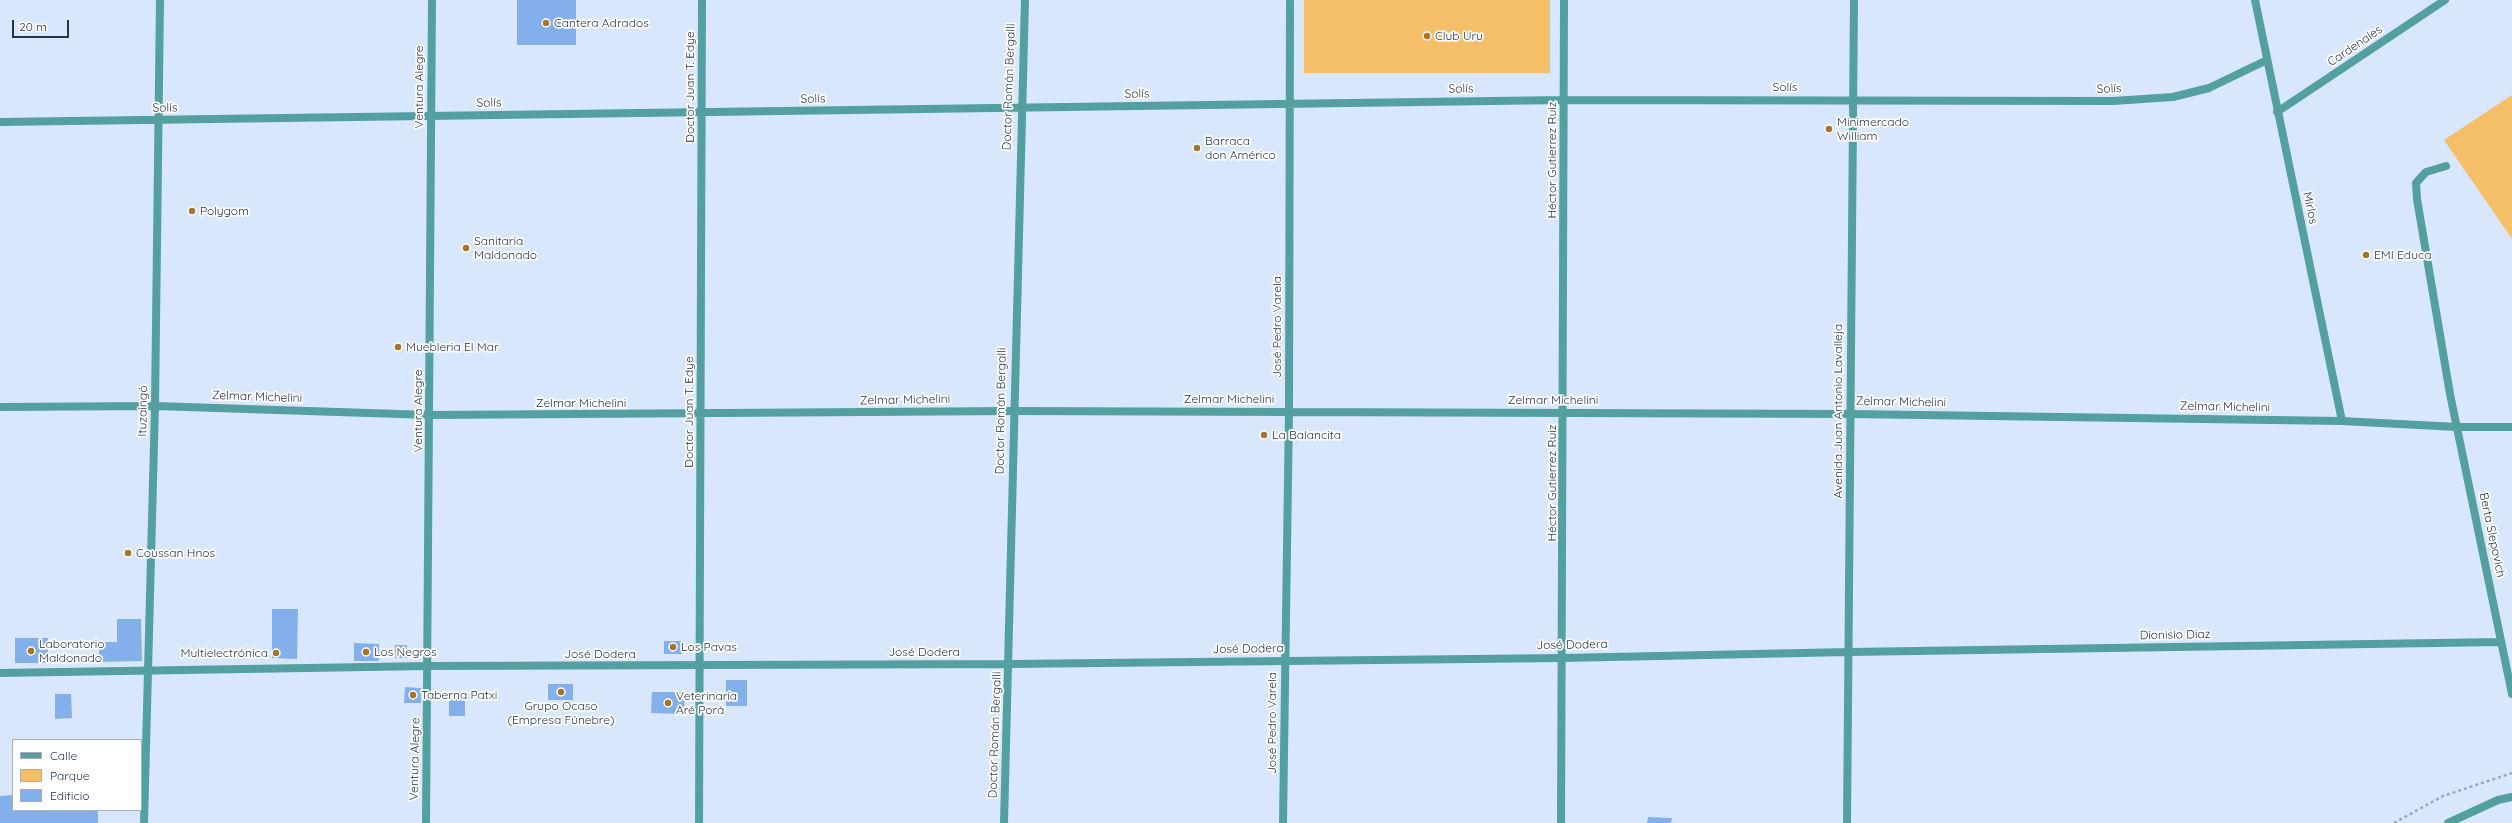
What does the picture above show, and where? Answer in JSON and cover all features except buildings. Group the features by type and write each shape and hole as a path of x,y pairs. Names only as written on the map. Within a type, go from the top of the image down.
{"street":[{"name":"Ituzaingó","path":"144,823 155,406 160,0"},
{"name":"Ventura Alegre","path":"426,823 429,666 432,0"},
{"name":"Doctor Juan T. Edye","path":"699,823 701,665 702,0"},
{"name":"Doctor Román Bergalli","path":"1004,823 1010,664 1013,410 1024,0"},
{"name":"José Pedro Varela","path":"1283,823 1284,661 1289,411 1290,0"},
{"name":"Héctor Gutierrez Ruiz","path":"1561,823 1564,658 1564,0"},
{"name":"Avenida Juan Antonio Lavalleja","path":"1847,823 1854,0"},
{"name":"Mirlos","path":"2256,0 2277,112 2342,421"},
{"name":"Cardenales","path":"2277,112 2445,0"},
{"name":"Solís","path":"0,122 431,115 1020,109 1290,103 1563,100 2113,101 2173,97 2209,88 2267,60"},
{"name":"Berta Slepovich","path":"2446,166 2426,172 2421,177 2416,183 2417,199 2457,427 2512,694"},
{"name":"Zelmar Michelini","path":"0,407 155,406 430,415 701,414 1013,410 1850,414 2342,421 2457,427 2512,427"},
{"name":"Dionisio Diaz","path":"1848,652 2501,642"},
{"name":"José Dodera","path":"0,673 147,672 429,666 1010,664 1564,658 1848,652"},
{"path":"2448,823 2498,800 2512,796"}],"path":[{"path":"2394,823 2443,796 2512,773"}],"green space":[{"name":"Club Uru","path":"1304,0 1550,0 1550,73 1304,73"},
{"path":"2512,95 2512,239 2444,140"}],"place":[{"name":"Cantera Adrados","path":"546,23"},
{"name":"Club Uru","path":"1427,36"},
{"name":"Minimercado William","path":"1829,129"},
{"name":"Barraca don Américo","path":"1197,148"},
{"name":"Polygom","path":"192,211"},
{"name":"Sanitaria Maldonado","path":"466,248"},
{"name":"EMI Educa","path":"2366,255"},
{"name":"Muebleria El Mar","path":"398,347"},
{"name":"La Balancita","path":"1264,435"},
{"name":"Coussan Hnos","path":"128,553"},
{"name":"Los Pavas","path":"673,647"},
{"name":"Laboratorio Maldonado","path":"31,651"},
{"name":"Los Negros","path":"366,652"},
{"name":"Multielectrónica","path":"276,653"},
{"name":"Grupo Ocaso (Empresa Fúnebre)","path":"561,692"},
{"name":"Taberna Patxi","path":"413,695"},
{"name":"Veterinaría Aré Porá","path":"668,703"}]}
